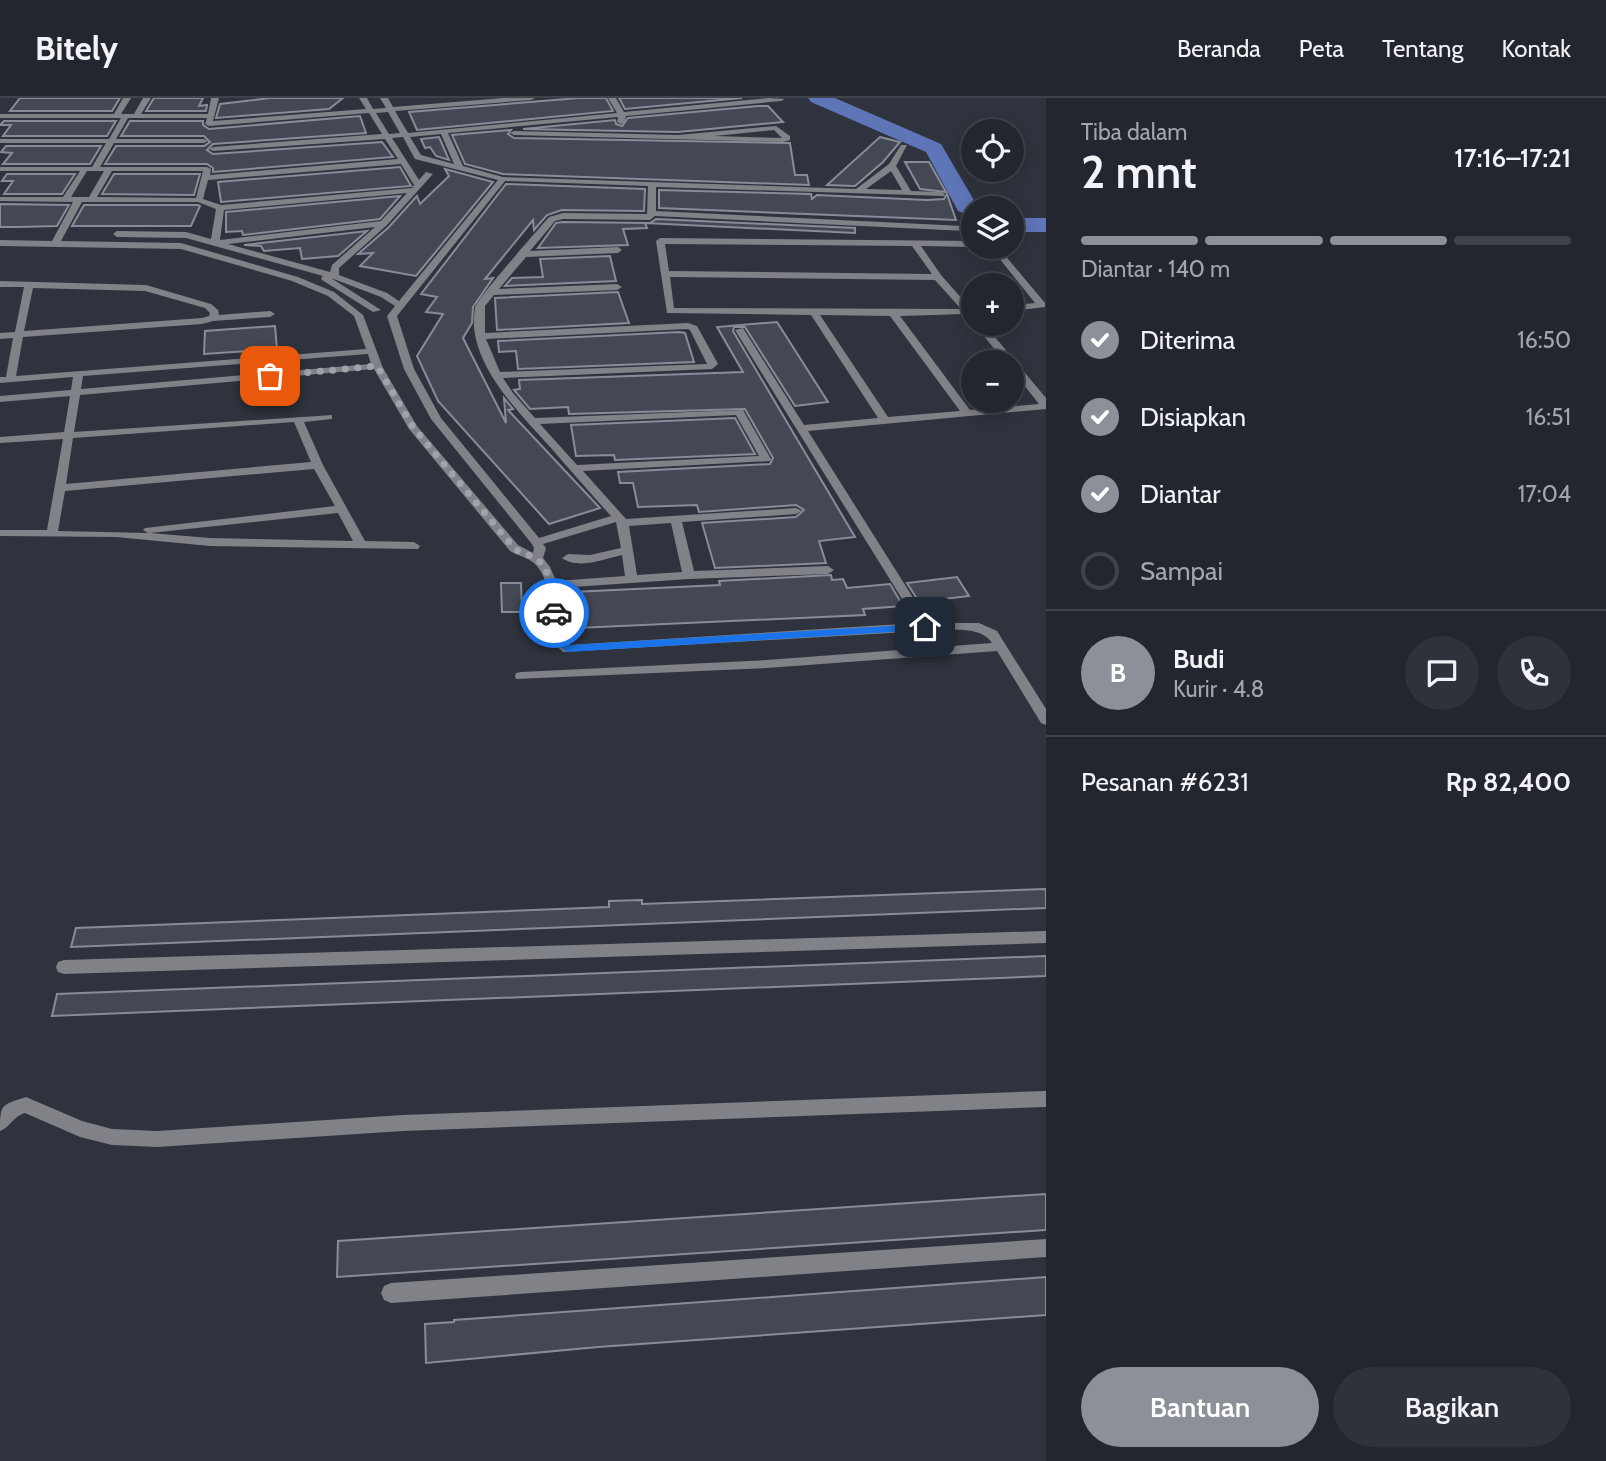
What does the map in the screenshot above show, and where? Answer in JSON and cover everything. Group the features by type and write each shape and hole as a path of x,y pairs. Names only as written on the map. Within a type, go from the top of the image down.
{"street":[{"path":"95,169 112,141 127,98"},
{"path":"136,116 147,98"},
{"path":"204,141 216,98 228,98"},
{"path":"363,98 404,161 416,188"},
{"path":"383,98 418,158 503,179 941,194"},
{"path":"0,116 136,116 210,120 393,111 530,98"},
{"path":"612,98 622,115 618,134"},
{"path":"0,141 204,141 213,149 508,129 782,99"},
{"path":"508,129 678,137 787,138 778,128 678,137"},
{"path":"508,129 517,142"},
{"path":"444,132 459,166"},
{"path":"858,191 891,166 904,147"},
{"path":"199,200 213,149"},
{"path":"0,169 109,169 206,174 404,161"},
{"path":"891,166 908,193"},
{"path":"66,199 85,169"},
{"path":"92,200 109,169"},
{"path":"334,275 335,267 384,223 429,174"},
{"path":"356,313 399,305 406,301 503,179"},
{"path":"652,185 652,214"},
{"path":"0,199 199,200 220,208 416,188"},
{"path":"57,238 79,200"},
{"path":"215,243 220,208"},
{"path":"632,579 620,521 576,468 518,409 496,375 480,335 481,303 556,217 644,218 652,214 961,229"},
{"path":"200,251 215,243 384,223"},
{"path":"859,223 860,234"},
{"path":"0,233 181,246 295,279 331,294 356,313 377,366 413,427 514,548 540,562 568,558 577,561 627,551"},
{"path":"0,243 98,234"},
{"path":"111,234 186,235 334,275 366,287 399,305"},
{"path":"961,244 660,241 670,312 961,313"},
{"path":"916,245 938,277 961,302"},
{"path":"524,254 618,250"},
{"path":"1004,259 1016,273"},
{"path":"312,270 342,261"},
{"path":"312,270 376,310"},
{"path":"665,274 938,277"},
{"path":"1024,283 1042,305 1024,307"},
{"path":"0,284 146,288 208,306 215,312 213,318"},
{"path":"29,284 19,335 5,379 372,351"},
{"path":"492,292 617,287"},
{"path":"399,305 392,316 409,369 436,419 540,548 540,562 551,585 557,641 567,649 925,627 985,628 993,634 1046,720"},
{"path":"814,313 885,420"},
{"path":"893,313 961,405"},
{"path":"0,336 270,314"},
{"path":"480,335 688,327 694,328 713,364 709,367 496,375"},
{"path":"740,330 925,627"},
{"path":"989,336 1000,350"},
{"path":"0,400 377,366"},
{"path":"52,534 79,373"},
{"path":"1024,379 1046,405"},
{"path":"1024,407 1046,405"},
{"path":"531,421 739,412 766,459 576,468"},
{"path":"801,428 967,413"},
{"path":"0,440 328,417"},
{"path":"298,419 318,465 360,543"},
{"path":"60,488 318,465"},
{"path":"116,534 342,509"},
{"path":"536,542 620,521 676,520 796,511"},
{"path":"676,520 689,575"},
{"path":"0,533 116,534 210,542 414,546"},
{"path":"551,585 689,575 828,570"},
{"path":"520,676 767,664 1001,647"},
{"path":"64,967 1046,937"},
{"path":"0,1123 10,1110 26,1105 80,1129 112,1137 157,1139 403,1123 1046,1099"},
{"path":"391,1293 1046,1248"}],"building":[{"path":"20,98 120,98 112,111 10,111"},
{"path":"154,98 203,98 199,106 207,105 206,111 146,111"},
{"path":"270,98 343,98 329,109 216,118 220,104"},
{"path":"606,98 613,111 417,130 409,112"},
{"path":"619,98 742,98 625,109"},
{"path":"768,106 783,122 678,132 523,129 615,120 616,124 622,126 628,118"},
{"path":"360,116 366,133 213,144 207,150 213,154 382,142 393,157 213,172 213,168 207,164 105,164 116,146 204,146 210,142 204,136 121,136 130,121 203,121 203,125 209,129"},
{"path":"4,121 116,121 107,136 3,136 11,125 0,125"},
{"path":"511,130 508,134 514,138 790,143 795,175 807,175 809,185 503,174 465,164 452,135"},
{"path":"439,137 449,160 436,156 430,147 425,148 421,139"},
{"path":"880,137 900,142 883,162 855,186 827,185"},
{"path":"6,146 101,146 90,164 3,164 12,153 1,152"},
{"path":"905,162 929,162 946,192 920,189"},
{"path":"400,167 411,186 221,202 218,182"},
{"path":"445,169 493,182 416,276 360,266 373,253 358,254 389,227 417,196 420,204 449,176"},
{"path":"7,174 75,174 62,194 4,194 13,181 2,181"},
{"path":"114,174 200,174 194,195 102,194"},
{"path":"506,184 645,189 644,211 562,210 547,215 534,230 533,220 485,279 493,278 473,307 472,323 463,338 506,423 504,398 513,409 508,410 600,508 549,524 438,401 417,356 443,314 426,312 437,297 421,294"},
{"path":"659,190 811,194 812,199 817,195 927,200 944,199 947,194 956,220 659,208"},
{"path":"400,196 380,219 243,235 242,231 226,232 226,212"},
{"path":"0,204 69,205 57,226 0,227"},
{"path":"84,205 200,206 191,226 72,226"},
{"path":"656,219 855,228 855,233 645,223 647,228 623,229 628,245 538,248 556,223 563,222 650,223"},
{"path":"367,231 338,256 302,259 300,248 264,251 261,246 244,245"},
{"path":"610,256 616,281 505,286 512,278 543,277 540,259"},
{"path":"618,292 629,323 497,330 495,298"},
{"path":"777,322 828,402 795,406 745,327 734,327 733,331 855,537 819,541 826,563 715,568 702,523 796,517 804,510 796,505 699,512 697,505 638,507 633,483 620,483 618,472 770,464 773,458 745,409 569,414 568,407 530,409 514,390 520,389 519,380 743,372 717,327"},
{"path":"275,326 277,349 204,354 205,331"},
{"path":"685,333 694,362 518,369 516,351 499,352 498,341"},
{"path":"735,418 755,454 615,460 614,455 576,456 571,425"},
{"path":"831,575 832,580 843,579 847,588 890,584 903,606 863,609 865,615 577,628 572,592 720,585 719,581"},
{"path":"957,577 969,596 919,602 907,583"},
{"path":"501,583 521,583 522,612 502,612"},
{"path":"1046,889 1046,908 71,947 76,928 609,907 609,901 642,900 642,904"},
{"path":"1046,956 1046,976 52,1016 57,994"},
{"path":"1046,1194 1046,1230 337,1277 338,1241"},
{"path":"1046,1277 1046,1315 598,1347 426,1363 425,1324"}],"waterway":[{"path":"818,98 934,148 961,197"},
{"path":"1024,225 1046,225"}],"way so far":[{"path":"270,376 377,366 413,427 514,548 521,554 537,558 543,565 551,585 554,613"}],"route":[{"path":"554,613 557,641 567,649 925,627"}]}
